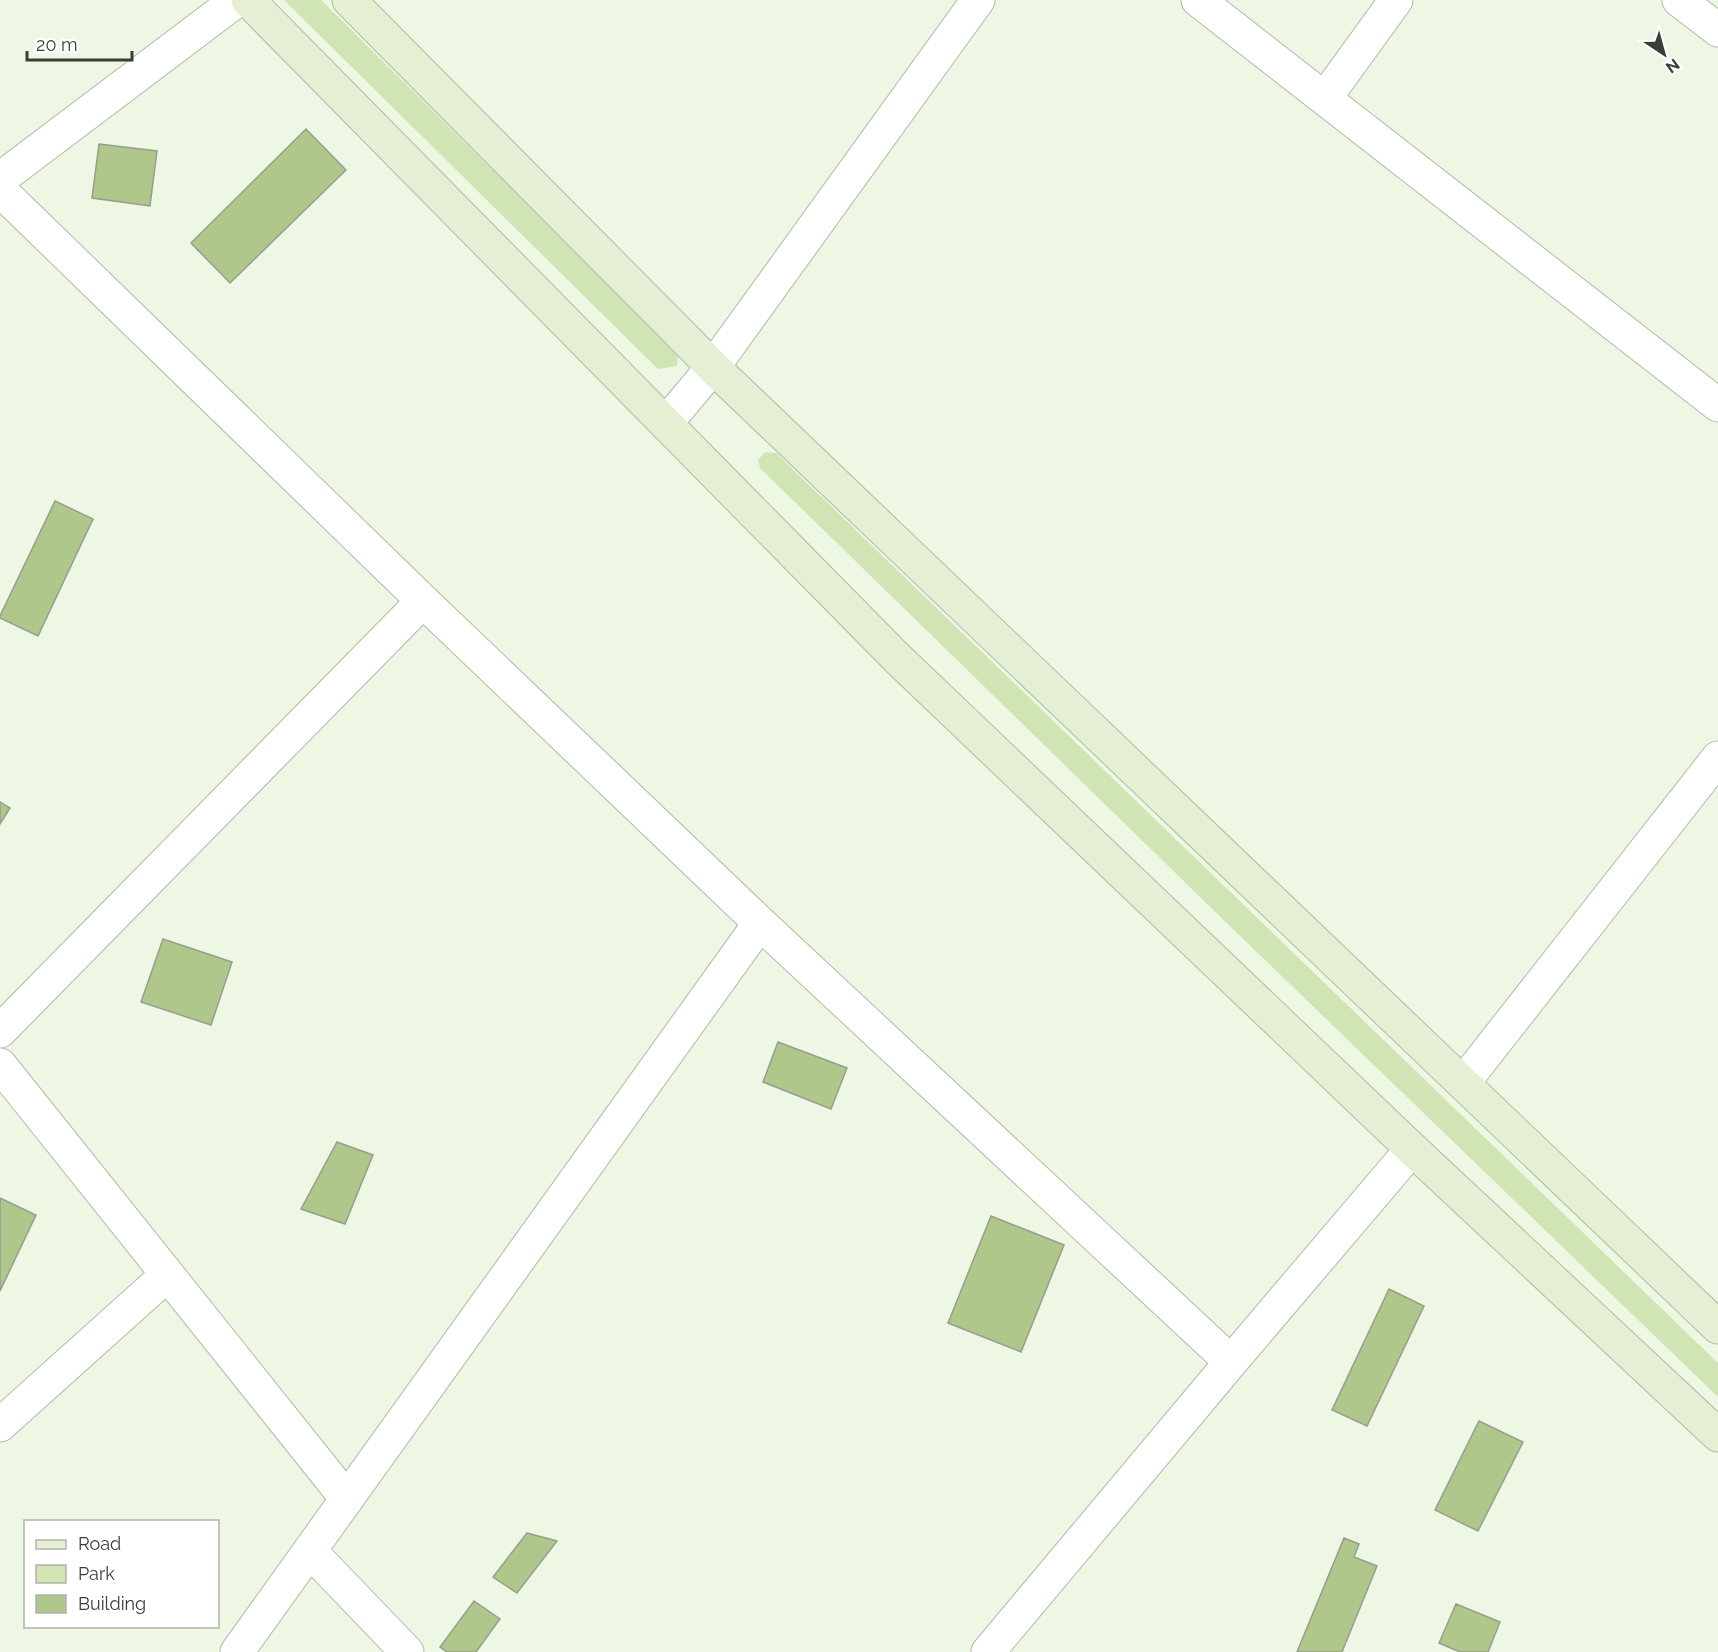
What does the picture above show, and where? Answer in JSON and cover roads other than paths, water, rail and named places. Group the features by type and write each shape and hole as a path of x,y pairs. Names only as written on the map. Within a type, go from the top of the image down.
{"main road":[{"path":"248,0 898,659 1412,1149 1718,1435"},
{"path":"350,0 713,367 1718,1327"}],"street":[{"path":"0,179 237,0"},
{"path":"666,423 713,367 978,0"},
{"path":"1198,0 1718,405"},
{"path":"1325,98 1396,0"},
{"path":"1679,0 1718,30"},
{"path":"0,190 423,601 760,923 1231,1362"},
{"path":"0,1031 423,601"},
{"path":"1463,1083 1718,758"},
{"path":"237,1652 760,923"},
{"path":"0,1065 347,1499"},
{"path":"988,1652 1412,1149"},
{"path":"0,1425 167,1275"},
{"path":"310,1551 407,1652"}]}
